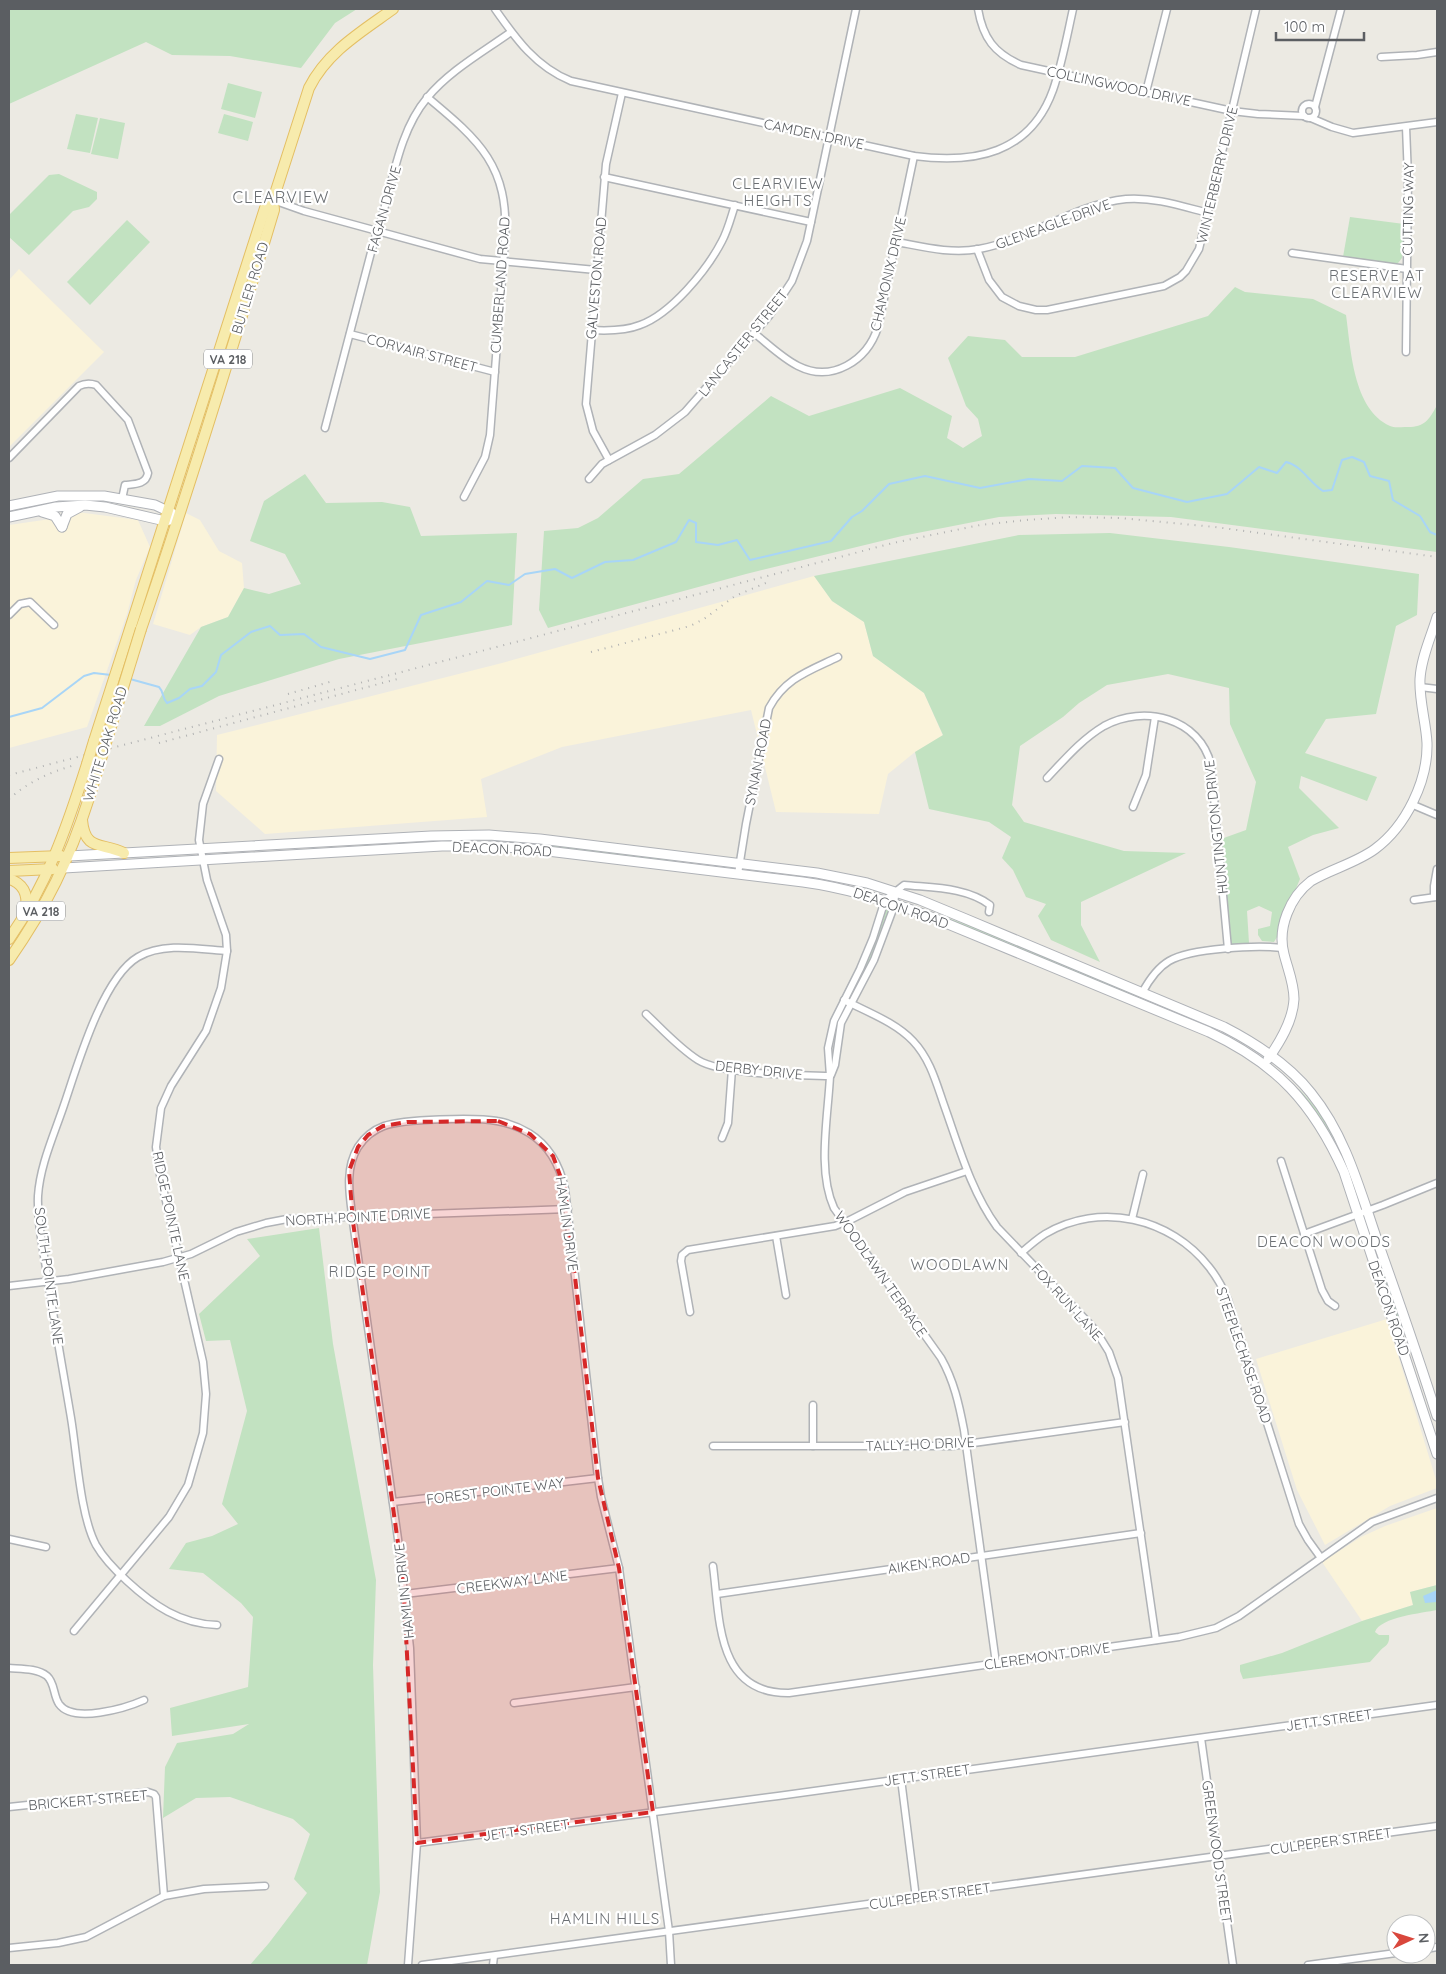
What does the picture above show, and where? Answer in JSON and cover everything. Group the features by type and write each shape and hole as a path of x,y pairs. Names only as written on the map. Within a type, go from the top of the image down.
{"main road":[{"name":"BUTLER ROAD","path":"178,518 274,210 273,200 303,103 315,75 327,60 342,46 393,9"},
{"name":"BUTLER ROAD","path":"168,510 266,208 273,200"},
{"path":"9,506 58,496 104,496 155,505 168,510 178,518"},
{"path":"9,518 62,506 86,505 105,507 164,521 178,518"},
{"path":"36,511 53,515 62,527 67,514 86,505"},
{"name":"VA 218","path":"164,521 168,510"},
{"name":"WHITE OAK ROAD","path":"9,960 40,914 69,856 178,518"},
{"name":"WHITE OAK ROAD","path":"9,940 25,915 65,833 164,521"},
{"path":"1264,1064 1283,1036 1294,1002 1291,974 1282,939 1291,905 1302,888 1318,877 1376,848 1395,829 1411,804 1424,772 1426,755 1420,687 1421,667 1437,617"},
{"path":"82,819 86,837 92,844 112,847 124,853"},
{"name":"DEACON ROAD","path":"9,858 431,836 489,835 540,839 838,876 896,892 1224,1027 1243,1037 1291,1072 1310,1091 1327,1115 1353,1168 1437,1416"},
{"name":"DEACON ROAD","path":"9,871 442,846 489,846 557,852 821,884 890,901 1209,1032 1237,1046 1264,1064 1301,1099 1323,1128 1344,1172 1437,1454"},
{"path":"9,879 17,882 25,891 27,906 25,915"}],"street":[{"name":"CAMDEN DRIVE","path":"495,9 511,32 532,56 552,72 571,81 914,156 948,159 974,158 1008,145 1025,132 1041,114 1052,92 1058,73 1073,9"},
{"name":"LANCASTER STREET","path":"589,479 594,471 609,460 655,436 685,412 754,333 781,299 792,281 802,258 811,222 856,9"},
{"name":"COLLINGWOOD DRIVE","path":"978,9 980,23 987,38 1006,57 1021,65 1232,111 1291,115 1303,112 1308,118 1313,110"},
{"path":"1146,92 1167,9"},
{"name":"WINTERBERRY DRIVE","path":"977,249 989,280 1002,297 1019,306 1036,310 1047,310 1159,288 1172,282 1186,271 1197,256 1256,9"},
{"path":"1313,110 1341,9"},
{"name":"FAGAN DRIVE","path":"325,428 407,130 427,98 445,80 511,32"},
{"path":"1381,57 1437,52"},
{"name":"GALVESTON ROAD","path":"609,460 592,431 587,412 591,330 604,177 608,147 622,92"},
{"name":"CUMBERLAND ROAD","path":"427,98 457,122 477,142 497,173 505,209 503,262 488,446 480,467 464,497"},
{"path":"1303,112 1304,105 1313,110 1324,123 1353,134 1437,122"},
{"name":"CUTTING WAY","path":"1406,127 1408,151 1406,352"},
{"name":"CHAMONIX DRIVE","path":"754,333 792,363 808,370 827,372 836,370 854,362 866,351 875,334 897,242 914,156"},
{"path":"604,177 811,222"},
{"name":"GLENEAGLE DRIVE","path":"897,242 937,249 977,249 1004,242 1097,205 1126,199 1141,198 1165,201 1208,213"},
{"path":"273,200 304,211 480,259 596,270"},
{"path":"591,330 621,330 640,325 653,319 671,306 717,251 727,230 735,205"},
{"path":"1292,254 1407,269"},
{"name":"CORVAIR STREET","path":"350,334 494,372"},
{"path":"9,458 79,386 87,383 92,384 128,420 148,473 148,477 142,482 125,485 122,499"},
{"path":"9,615 20,604 30,602 54,625"},
{"name":"SYNAN ROAD","path":"738,874 769,708 778,692 792,680 838,657"},
{"path":"1420,687 1437,689"},
{"name":"HUNTINGTON DRIVE","path":"1047,778 1084,740 1105,725 1117,720 1132,717 1155,717 1176,722 1189,729 1201,741 1209,756 1228,949"},
{"path":"1133,807 1146,774 1155,717"},
{"name":"RIDGE POINTE LANE","path":"74,1631 157,1533 179,1501 193,1470 203,1433 206,1394 204,1370 157,1161 156,1141 161,1108 171,1086 200,1043 209,1024 221,988 227,951 226,935 209,887 199,840 203,804 219,760"},
{"path":"1411,804 1437,815"},
{"path":"1414,900 1436,897 1434,886 1437,869"},
{"path":"830,1076 835,1065 841,1023 874,960 890,901 896,892 904,884 965,892 981,899 990,906 989,912"},
{"name":"WOODLAWN TERRACE","path":"890,901 834,1021 830,1034 825,1178 830,1199 844,1223 947,1369 958,1399 996,1663"},
{"name":"SOUTH POINTE LANE","path":"217,1624 198,1623 164,1611 153,1604 121,1576 99,1550 88,1525 38,1211 42,1175 88,1036 119,974 128,963 151,951 168,948 227,951"},
{"path":"1142,992 1154,973 1170,960 1183,955 1228,949 1283,948"},
{"name":"FOX RUN LANE","path":"844,1000 895,1027 908,1036 920,1049 931,1068 967,1171 980,1202 988,1215 1021,1253 1088,1322 1103,1341 1116,1371 1156,1640"},
{"name":"DERBY DRIVE","path":"646,1014 698,1060 711,1066 795,1075 830,1076"},
{"path":"722,1138 728,1123 732,1069"},
{"name":"HAMLIN DRIVE","path":"408,1965 417,1843 410,1648 393,1502 352,1216 349,1171 358,1147 363,1140 376,1130 392,1124 407,1122 485,1119 511,1124 530,1134 547,1149 558,1166 565,1189 598,1478 619,1568 669,1931 671,1965"},
{"path":"1281,1161 1322,1290 1328,1300 1335,1306"},
{"path":"690,1312 681,1258 688,1250 844,1223 905,1192 967,1171"},
{"path":"1132,1219 1143,1174"},
{"path":"1304,1234 1437,1183"},
{"name":"NORTH POINTE DRIVE","path":"9,1286 148,1266 178,1258 236,1232 266,1223 305,1217 568,1209"},
{"name":"STEEPLECHASE ROAD","path":"1021,1253 1047,1233 1073,1222 1097,1217 1132,1219 1154,1225 1178,1238 1201,1258 1218,1280 1235,1320 1299,1524 1321,1558"},
{"path":"776,1236 786,1295"},
{"path":"813,1446 814,1405"},
{"name":"TALLY-HO DRIVE","path":"713,1446 965,1445 1125,1422"},
{"name":"FOREST POINTE WAY","path":"393,1502 598,1478"},
{"name":"CLEREMONT DRIVE","path":"713,1566 722,1633 730,1660 739,1675 745,1680 766,1691 789,1693 1204,1632 1229,1622 1372,1522 1437,1498"},
{"name":"AIKEN ROAD","path":"717,1594 1141,1534"},
{"path":"9,1540 24,1541 46,1547"},
{"name":"CREEKWAY LANE","path":"405,1594 619,1568"},
{"path":"9,1668 37,1671 47,1676 51,1680 58,1703 70,1712 90,1713 119,1709 144,1700"},
{"path":"514,1704 636,1687"},
{"name":"JETT STREET","path":"417,1843 1437,1705"},
{"name":"GREENWOOD STREET","path":"1201,1738 1233,1965"},
{"path":"901,1779 916,1898"},
{"name":"BRICKERT STREET","path":"9,1808 148,1792 154,1794 156,1797 164,1896"},
{"name":"CULPEPER STREET","path":"422,1965 1437,1826"},
{"path":"9,1948 58,1943 86,1937 164,1896 204,1889 265,1886"},
{"path":"1308,1965 1386,1954"},
{"path":"493,1965 494,1956"}],"highlighted area":[{"path":"498,1121 530,1134 553,1156 565,1189 598,1478 619,1568 653,1812 417,1843 403,1579 353,1222 349,1171 358,1147 368,1135 383,1126 407,1122"}],"shaded area":[{"path":"19,269 104,352 9,447 9,280"},
{"path":"77,512 138,520 150,547 136,580 127,614 87,727 9,748 9,525 71,516"},
{"path":"186,513 200,520 219,551 242,563 244,588 228,617 201,627 190,635 153,624"},
{"path":"814,576 832,601 864,622 873,656 924,693 943,736 915,752 888,774 879,814 776,812 751,710 562,747 481,779 487,817 265,834 216,791 217,735 502,663"},
{"path":"1387,1319 1437,1488 1390,1506 1325,1545 1297,1490 1256,1359"},
{"path":"1437,1508 1437,1585 1410,1592 1413,1605 1362,1621 1322,1562 1361,1537 1385,1526"}],"green space":[{"path":"9,9 357,9 335,23 301,68 230,56 172,55 146,42 9,104"},
{"path":"228,83 262,92 255,118 221,109"},
{"path":"76,114 98,118 90,153 67,149"},
{"path":"224,114 253,122 248,141 218,133"},
{"path":"100,118 125,123 118,159 91,154"},
{"path":"59,174 97,192 97,199 89,207 73,211 29,255 9,237 9,215 49,175"},
{"path":"1350,217 1404,224 1402,258 1398,263 1391,264 1343,257"},
{"path":"127,220 150,242 90,305 67,282"},
{"path":"1235,287 1245,292 1313,299 1346,315 1352,361 1361,393 1368,406 1378,418 1390,426 1411,427 1421,425 1428,419 1437,405 1437,552 1171,517 1056,514 999,517 902,536 746,574 548,628 539,610 544,531 578,528 598,518 643,479 679,474 771,396 809,416 900,388 952,416 947,438 963,448 982,436 978,419 966,406 948,358 968,336 1005,340 1022,357 1075,357 1208,316"},
{"path":"305,474 326,503 382,502 410,507 421,536 517,533 512,625 339,659 219,696 160,726 144,726 201,627 228,617 244,588 269,594 301,584 285,554 250,541 264,501"},
{"path":"1110,533 1229,547 1419,574 1417,615 1396,626 1376,714 1326,719 1305,753 1377,777 1367,801 1301,776 1299,788 1339,828 1313,835 1288,847 1300,879 1274,942 1262,941 1258,935 1258,929 1270,926 1272,912 1259,906 1247,911 1249,943 1246,946 1229,947 1220,844 1221,839 1246,830 1256,782 1230,724 1229,688 1168,674 1107,685 1020,746 1012,805 1024,822 1124,851 1186,853 1081,902 1081,925 1100,962 1051,940 1038,916 1046,904 1026,897 1013,870 1002,858 1011,837 989,822 929,809 915,752 943,735 924,693 873,656 864,622 832,601 814,576 1019,535"},
{"path":"526,844 570,846 704,863 650,859"},
{"path":"885,909 889,910 872,959 855,988 854,987"},
{"path":"925,910 982,930 1150,1001 1113,988"},
{"path":"1298,1088 1322,1117 1341,1151 1322,1120"},
{"path":"319,1228 333,1344 376,1580 373,1665 380,1892 367,1965 250,1965 307,1893 294,1879 310,1834 293,1819 230,1797 196,1798 163,1818 165,1767 177,1743 233,1734 249,1724 172,1736 170,1708 248,1687 253,1617 241,1603 203,1573 169,1569 186,1543 212,1536 238,1524 222,1504 247,1411 230,1340 206,1341 199,1314 260,1256 247,1239"},
{"path":"1374,1250 1394,1297 1409,1344 1390,1299"},
{"path":"1437,1585 1437,1610 1393,1619 1379,1627 1375,1632 1379,1635 1389,1635 1389,1641 1370,1662 1243,1679 1240,1665 1282,1653 1362,1621 1413,1605 1410,1592"}],"water":[{"path":"1437,1590 1437,1602 1425,1603 1423,1596"}],"waterway":[{"path":"130,679 159,687 167,703 179,698 190,689 202,686 216,672 221,655 251,632 270,626 280,635 304,634 321,647 370,659 405,650 421,615 461,602 487,581 509,585 525,574 555,569 572,578 605,562 633,560 676,542 689,520 696,523 696,542 718,545 737,540 750,560 831,541 852,517 862,511 889,484 925,476 980,488 1029,479 1062,481 1082,466 1115,468 1133,488 1187,502 1227,494 1259,467 1277,473 1286,462 1301,470 1318,488 1323,491 1332,490 1342,460 1352,457 1364,462 1370,476 1389,481 1393,500 1420,516 1430,532 1437,535"},
{"path":"9,717 42,708 84,676 94,673 111,675"}],"railway":[{"path":"9,775 893,543 980,525 1069,517 1120,518 1215,527 1437,557"},
{"path":"591,652 690,626 704,619 735,596 768,582"},
{"path":"159,743 401,678"},
{"path":"288,694 333,681"},
{"path":"9,799 40,778 75,765"}],"district":[{"name":"CLEARVIEW HEIGHTS","path":"778,192"},
{"name":"CLEARVIEW","path":"281,197"},
{"name":"RESERVE AT CLEARVIEW","path":"1377,284"},
{"name":"DEACON WOODS","path":"1324,1241"},
{"name":"WOODLAWN","path":"960,1264"},
{"name":"RIDGE POINT","path":"380,1271"},
{"name":"HAMLIN HILLS","path":"605,1918"}]}
